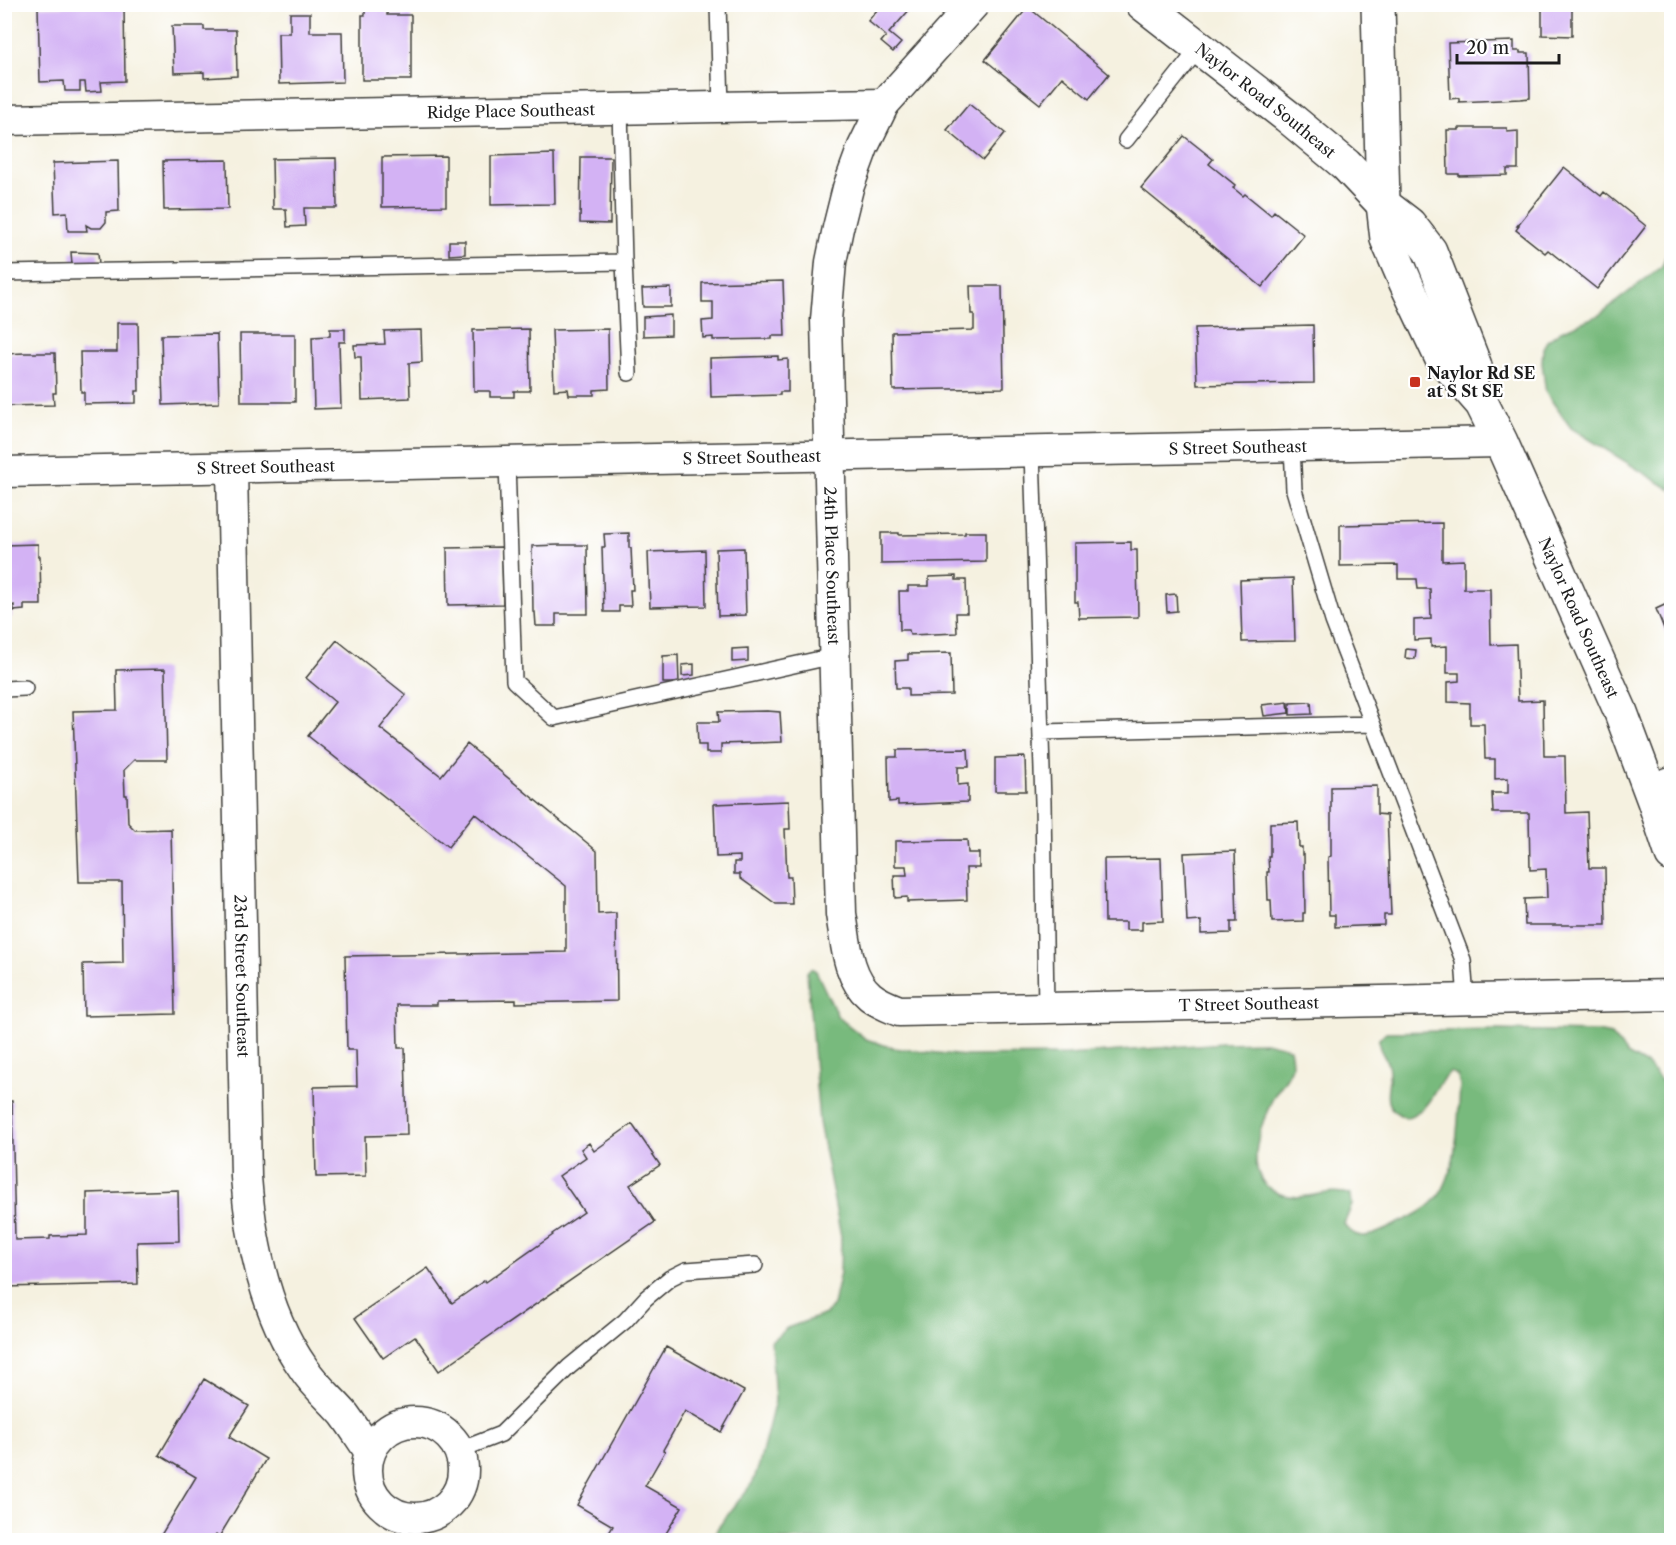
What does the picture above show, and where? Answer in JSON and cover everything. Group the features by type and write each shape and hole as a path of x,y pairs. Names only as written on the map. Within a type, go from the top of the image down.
{"street":[{"path":"884,104 974,4"},
{"name":"Naylor Road Southeast","path":"1143,4 1346,165 1383,204 1408,224 1430,251 1475,366 1469,387 1482,404 1501,442 1616,700 1659,778 1671,855"},
{"path":"1378,4 1383,204"},
{"name":"Ridge Place Southeast","path":"4,120 884,104"},
{"name":"24th Place Southeast","path":"850,964 841,915 826,320 831,262 848,189 863,147 884,104"},
{"name":"S Street Southeast","path":"4,472 1501,442"},
{"name":"23rd Street Southeast","path":"232,468 246,1177 249,1211 262,1278 285,1336 303,1368 318,1388 343,1414 370,1452"},
{"name":"T Street Southeast","path":"850,964 857,982 871,997 899,1011 1671,995"},
{"path":"406,1422 423,1422 438,1427 451,1437 460,1450 464,1466 463,1482 456,1496 446,1508 432,1515 416,1518 400,1516 376,1497 369,1483 367,1467 370,1452 379,1438 391,1428 406,1422"}],"lane":[{"path":"718,4 721,106"},
{"path":"1126,140 1199,48"},
{"path":"620,109 629,373"},
{"path":"4,273 624,262"},
{"path":"1292,446 1294,490 1333,621 1463,960 1466,1000"},
{"path":"1032,451 1041,732 1046,1009"},
{"path":"507,462 514,681 554,718 834,656"},
{"path":"4,689 25,688"},
{"path":"1041,732 1372,724"},
{"path":"460,1450 501,1434 569,1367 625,1321 646,1298 670,1278 686,1270 755,1265"}],"green space":[{"path":"1671,243 1671,490 1571,428 1546,393 1542,363 1543,348 1547,341 1561,331 1599,315 1662,266"},
{"path":"811,968 816,971 838,1017 866,1039 893,1048 965,1056 1068,1055 1223,1043 1265,1042 1290,1048 1291,1070 1273,1098 1259,1137 1256,1164 1260,1177 1267,1187 1290,1196 1299,1197 1333,1192 1351,1195 1352,1205 1344,1224 1352,1233 1362,1236 1378,1233 1429,1206 1439,1196 1446,1182 1455,1150 1460,1084 1457,1075 1450,1072 1428,1103 1416,1113 1406,1118 1396,1113 1388,1101 1388,1065 1379,1043 1379,1039 1386,1032 1498,1030 1597,1032 1611,1035 1627,1054 1649,1066 1666,1086 1671,1102 1671,1540 714,1540 717,1529 753,1482 759,1465 775,1401 771,1341 787,1328 826,1314 833,1305 840,1272 841,1237 819,1122 807,972"}],"building":[{"path":"365,4 387,4 387,15 411,15 411,80 362,80 362,15 365,15"},
{"path":"882,4 918,4 913,11 911,8 889,33 901,43 893,52 881,42 886,36 868,21"},
{"path":"124,5 125,81 101,82 102,91 86,92 85,82 80,82 80,91 65,91 64,81 40,82 38,7"},
{"path":"1542,5 1572,5 1572,36 1542,35"},
{"path":"1028,7 1109,74 1089,99 1062,77 1040,104 985,60"},
{"path":"290,13 310,13 310,32 342,32 343,82 279,84 278,33 290,33"},
{"path":"172,26 204,26 204,30 236,30 237,76 204,78 204,72 174,73"},
{"path":"1514,41 1514,51 1529,53 1530,98 1459,102 1459,98 1450,99 1448,43"},
{"path":"969,104 1005,133 983,160 947,130"},
{"path":"1459,128 1507,128 1507,132 1518,131 1518,169 1507,169 1507,175 1459,176 1459,174 1448,174 1447,130 1459,130"},
{"path":"1184,136 1213,159 1209,164 1235,185 1233,188 1243,196 1245,194 1271,215 1274,211 1304,235 1262,287 1141,188"},
{"path":"554,154 555,204 491,205 491,156"},
{"path":"446,156 446,206 382,207 382,157"},
{"path":"581,157 611,157 610,224 580,223"},
{"path":"336,158 337,208 304,208 305,226 287,227 286,209 273,209 272,159"},
{"path":"227,160 228,209 164,210 163,161"},
{"path":"118,161 119,211 106,212 106,222 101,228 91,228 86,225 87,231 68,231 67,212 55,213 53,163"},
{"path":"1564,167 1601,196 1604,192 1646,226 1597,289 1548,250 1545,253 1516,230"},
{"path":"449,241 465,241 465,254 449,255"},
{"path":"71,252 98,253 99,264 72,265"},
{"path":"783,281 785,336 772,336 772,339 713,340 713,337 703,338 702,321 713,320 713,302 702,302 702,283"},
{"path":"970,286 1002,286 1004,388 893,390 892,332 974,330"},
{"path":"671,288 671,307 643,307 642,289"},
{"path":"671,315 671,335 643,336 643,317"},
{"path":"117,323 138,323 139,391 136,391 136,403 84,404 84,392 81,392 80,352 117,352"},
{"path":"1313,325 1314,383 1197,385 1195,328"},
{"path":"330,329 345,329 345,342 339,342 341,408 314,409 312,337 330,336"},
{"path":"529,329 530,391 514,391 514,397 490,397 490,391 474,391 473,330"},
{"path":"608,329 609,389 594,390 594,395 569,395 568,389 554,390 552,330"},
{"path":"421,330 422,362 409,363 410,398 362,400 361,357 355,357 354,345 385,344 384,331"},
{"path":"217,334 219,403 163,405 161,335"},
{"path":"240,334 295,334 295,402 241,402"},
{"path":"55,353 54,405 4,406 4,354"},
{"path":"778,356 778,360 788,359 788,392 780,392 780,395 711,397 710,358"},
{"path":"1442,523 1442,561 1464,560 1464,589 1490,589 1491,645 1516,644 1518,701 1543,700 1544,756 1565,756 1566,813 1587,812 1589,868 1605,868 1606,925 1525,925 1524,899 1547,898 1546,869 1530,870 1529,813 1493,813 1492,793 1508,793 1508,778 1495,779 1495,759 1485,759 1484,724 1470,724 1470,703 1448,702 1448,682 1459,681 1459,673 1447,673 1447,646 1431,647 1431,639 1414,640 1414,620 1431,619 1430,589 1418,589 1417,579 1398,579 1398,565 1340,566 1340,525"},
{"path":"965,532 986,532 986,562 881,564 881,533 899,533 899,535 965,534"},
{"path":"629,533 633,590 630,590 631,606 619,606 619,612 604,612 602,547 605,547 604,534"},
{"path":"1131,542 1131,550 1137,550 1138,617 1079,618 1078,602 1075,602 1075,543"},
{"path":"38,544 41,605 24,605 24,610 14,611 14,605 11,606 12,617 4,618 4,545"},
{"path":"587,545 588,614 556,614 556,626 536,626 535,612 533,612 532,546"},
{"path":"502,547 503,604 448,605 447,548"},
{"path":"744,548 746,615 718,616 716,549"},
{"path":"705,550 706,606 650,607 648,552"},
{"path":"956,576 956,580 966,580 967,613 956,613 957,633 910,635 909,630 900,630 899,591 908,591 908,586 929,586 929,577"},
{"path":"1293,578 1295,641 1242,642 1240,580"},
{"path":"1176,594 1177,611 1167,612 1166,595"},
{"path":"1671,602 1671,634 1667,636 1656,609"},
{"path":"337,640 406,695 380,728 441,776 467,744 597,851 598,914 616,913 617,1001 516,1003 516,1000 437,1001 437,1005 397,1005 398,1048 405,1048 407,1135 365,1136 366,1176 316,1177 314,1087 357,1086 356,1050 347,1050 345,956 566,952 566,886 475,813 448,847 308,736 335,702 306,678"},
{"path":"748,648 748,661 732,662 732,649"},
{"path":"1406,649 1416,650 1415,659 1405,658"},
{"path":"951,653 952,695 908,696 908,688 896,688 895,661 908,660 908,654"},
{"path":"678,655 679,683 663,683 663,656"},
{"path":"694,664 694,675 682,676 682,665"},
{"path":"165,669 167,760 134,760 124,770 128,823 135,830 171,829 175,1014 84,1016 83,964 123,963 122,882 79,882 73,711 117,710 116,670"},
{"path":"1288,702 1289,713 1264,716 1262,705"},
{"path":"1311,702 1312,714 1290,715 1290,703"},
{"path":"718,712 780,712 782,742 721,744 721,753 706,753 706,745 698,745 697,722 719,722"},
{"path":"968,749 969,767 958,767 958,785 968,784 968,802 898,805 898,801 889,802 888,757 897,757 897,750"},
{"path":"1025,757 1026,791 995,791 995,758"},
{"path":"1377,786 1377,814 1387,815 1391,915 1384,915 1384,925 1335,927 1335,915 1329,915 1328,857 1331,856 1331,787"},
{"path":"789,801 790,829 785,829 787,877 791,877 792,904 776,904 740,878 740,874 734,874 734,862 740,862 740,856 716,857 714,804"},
{"path":"1298,822 1299,847 1302,847 1302,855 1304,855 1305,913 1303,913 1303,921 1272,922 1267,872 1269,872 1268,856 1270,856 1270,823"},
{"path":"967,840 968,853 979,853 979,868 966,868 967,900 907,902 907,897 895,898 894,875 907,875 906,866 895,866 895,841"},
{"path":"1235,851 1237,922 1231,922 1231,933 1201,934 1201,921 1187,922 1184,853"},
{"path":"1161,858 1163,921 1142,922 1142,930 1126,930 1126,922 1105,922 1104,859"},
{"path":"4,1101 12,1101 15,1240 87,1235 87,1193 178,1190 179,1241 137,1242 138,1284 4,1287"},
{"path":"632,1124 660,1165 630,1185 655,1222 439,1371 415,1336 383,1358 355,1318 428,1268 452,1303 485,1280 486,1282 584,1212 559,1176 586,1157 581,1149 589,1143 594,1151"},
{"path":"666,1347 744,1391 721,1432 685,1411 663,1450 665,1451 645,1486 682,1507 662,1540 605,1540 613,1526 577,1505"},
{"path":"204,1379 249,1406 229,1437 266,1459 219,1537 216,1535 213,1540 158,1540 196,1477 159,1455"}],"place":[{"name":"Naylor Rd SE at S St SE","path":"1415,382"}]}
